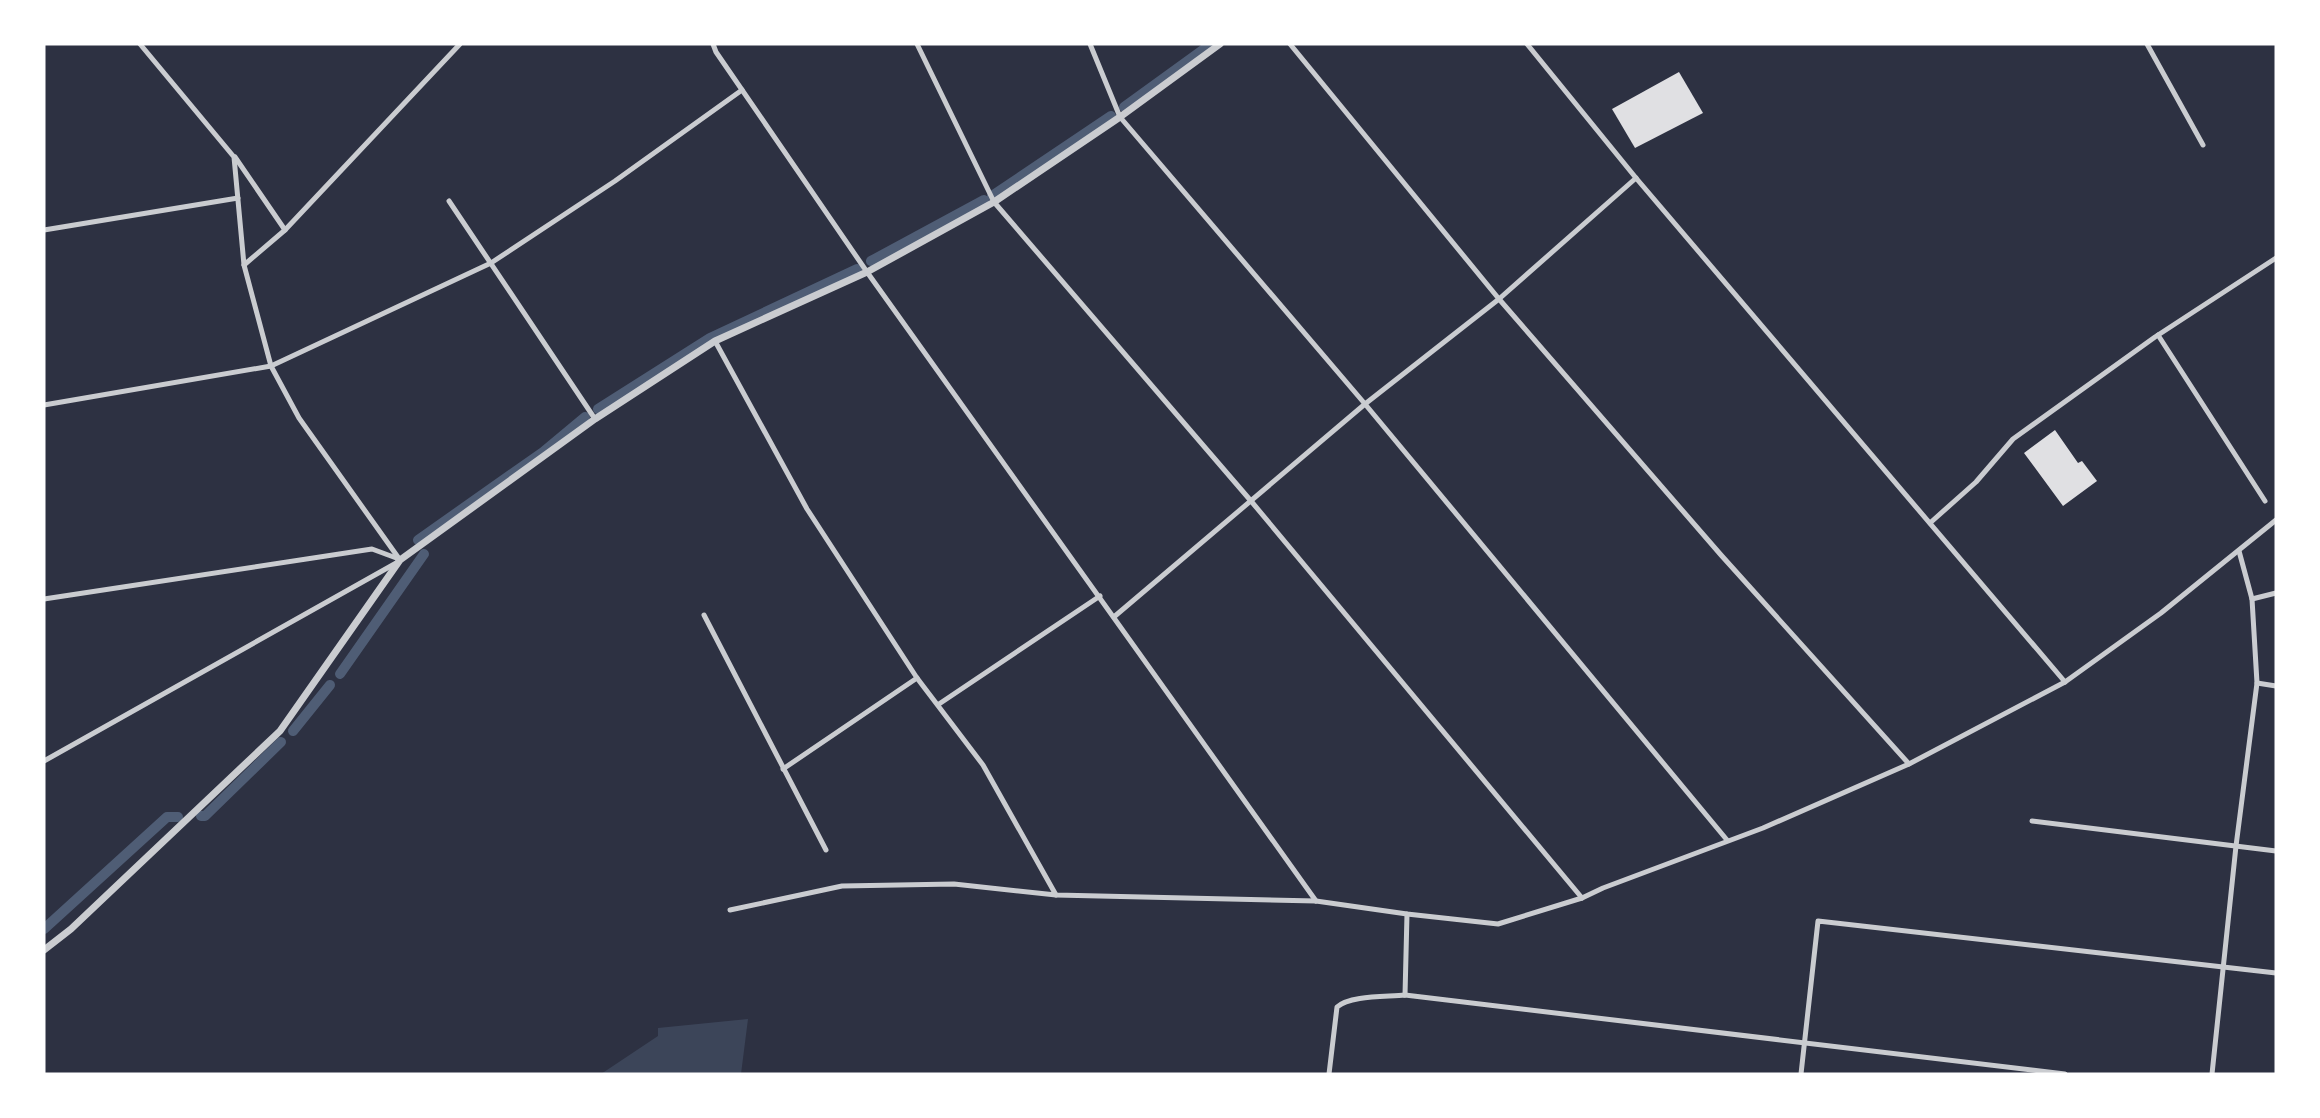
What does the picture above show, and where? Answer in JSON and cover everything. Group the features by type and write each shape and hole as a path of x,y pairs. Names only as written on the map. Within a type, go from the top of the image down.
{"street":[{"path":"140,44 234,157 285,230"},
{"path":"244,265 285,230 460,44"},
{"path":"713,44 867,272 1316,901"},
{"path":"917,44 993,202 1251,501 1582,898"},
{"path":"1090,44 1119,117 1365,404 1727,840"},
{"path":"44,761 400,560 595,419 715,341 867,272 993,202 1119,117 1220,44"},
{"path":"1290,44 1499,299 1721,555 1909,764"},
{"path":"1527,44 1636,178 2065,682"},
{"path":"2147,44 2203,145"},
{"path":"44,405 271,366 491,262 615,181 742,90"},
{"path":"234,157 244,265 271,366 299,418 400,560"},
{"path":"1115,616 1365,404 1499,299 1636,178"},
{"path":"44,230 238,198"},
{"path":"449,201 595,419"},
{"path":"1930,523 1976,482 2013,439 2158,335 2276,258"},
{"path":"2158,335 2265,501"},
{"path":"715,341 807,509 917,678 983,765 1056,895"},
{"path":"730,909 842,886 954,884 1056,895 1316,901 1498,924 1582,898 1763,828 1909,764 2065,682 2161,613 2276,520"},
{"path":"44,599 372,549 400,560"},
{"path":"2212,1074 2236,846 2257,683 2252,599 2239,551"},
{"path":"44,950 71,929 280,731 400,560"},
{"path":"2252,599 2276,593"},
{"path":"939,704 1100,596"},
{"path":"704,615 826,850"},
{"path":"783,769 917,678"},
{"path":"2257,683 2276,686"},
{"path":"2032,821 2276,851"},
{"path":"1405,995 1407,914"},
{"path":"1801,1074 1818,921 2276,973"},
{"path":"1329,1074 1337,1007 1340,1003 1405,995 2065,1074"}],"shaded area":[{"path":"748,1019 741,1074 601,1074 658,1036 658,1028"}],"building":[{"path":"1679,72 1703,113 1635,148 1612,109"},
{"path":"2055,430 2078,463 2082,461 2097,481 2063,506 2024,453"}],"waterway":[{"path":"1124,107 1211,44"},
{"path":"992,196 1111,116"},
{"path":"871,261 984,200"},
{"path":"598,409 710,338 857,269"},
{"path":"418,540 543,452 585,417"},
{"path":"340,674 424,554"},
{"path":"293,731 330,685"},
{"path":"201,816 205,816 281,742"},
{"path":"44,929 167,817 178,817"}]}
